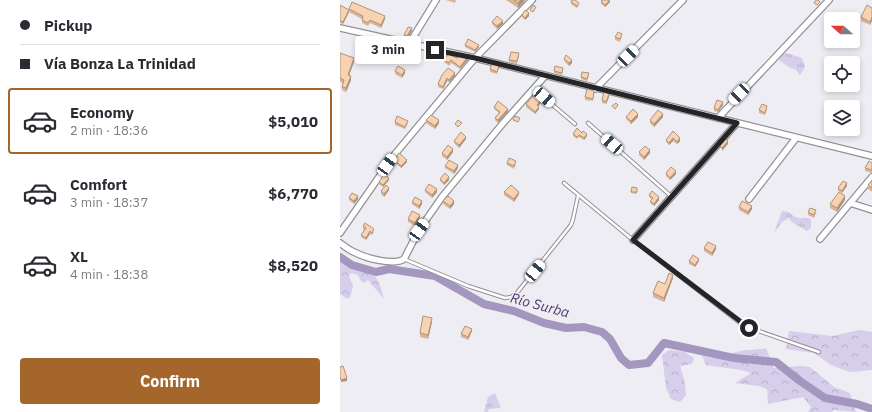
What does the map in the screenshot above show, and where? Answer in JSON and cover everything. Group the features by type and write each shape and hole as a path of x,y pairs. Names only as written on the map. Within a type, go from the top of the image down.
{"street":[{"path":"409,44 436,0"},
{"path":"340,233 395,154 475,58 532,0"},
{"path":"595,89 683,0"},
{"path":"718,118 829,0"},
{"path":"340,28 475,58 595,89 872,156"},
{"path":"340,243 354,252 386,261 394,262 404,259 419,230 442,197 504,122 545,76"},
{"path":"633,240 737,123"},
{"path":"749,199 796,138"},
{"path":"820,239 872,177"},
{"path":"850,203 872,210"}],"lane":[{"path":"534,89 575,124"},
{"path":"588,123 672,197"},
{"path":"564,183 633,240 744,326 819,352"},
{"path":"404,259 468,286 504,298 511,297 516,294 571,225 574,219 578,196"}],"green space":[{"path":"783,52 802,58 805,67 800,75 795,69 790,68 779,60 780,54"},
{"path":"782,211 798,218 811,219 811,228 807,231 792,222 789,218 782,222 774,233"},
{"path":"340,258 356,269 374,275 379,282 384,299 368,280 364,283 360,280 358,275 351,273 349,276 353,286 350,298 343,297 340,293"},
{"path":"860,330 872,332 872,370 850,372 831,365 814,353 786,349 789,331 832,336"},
{"path":"766,348 774,368 801,366 810,367 834,387 850,393 856,412 833,410 832,412 808,412 811,407 803,397 768,404 767,389 759,386 735,383 751,373 706,365 702,355 717,358 740,351"},
{"path":"669,350 685,352 694,358 692,364 680,366 685,383 686,395 680,402 671,399 666,388 662,355"},
{"path":"495,393 501,408 489,409 488,412 484,412 488,397"}],"building":[{"path":"514,0 521,0 518,3"},
{"path":"572,0 579,3 577,6 571,2"},
{"path":"610,0 605,5 601,1"},
{"path":"816,0 820,2 817,5 814,3"},
{"path":"352,2 385,16 381,25 370,20 368,23 362,20 363,16 349,9"},
{"path":"340,5 349,10 343,22 340,21"},
{"path":"533,5 536,7 533,12 530,10"},
{"path":"867,5 872,8 872,17 870,22 861,17"},
{"path":"525,10 529,13 525,18 522,15"},
{"path":"497,16 503,21 497,26 492,22"},
{"path":"408,27 412,28 407,36 404,35"},
{"path":"618,32 622,34 620,39 615,37"},
{"path":"468,39 479,45 475,50 465,45"},
{"path":"405,52 413,54 412,59 404,57"},
{"path":"511,52 519,53 517,61 509,60"},
{"path":"340,53 354,58 348,75 351,76 346,88 342,87 344,80 340,78"},
{"path":"448,54 457,58 459,56 467,58 460,67 451,60 449,63 444,60"},
{"path":"566,55 572,60 569,63 564,59"},
{"path":"492,64 499,66 497,72 490,69"},
{"path":"398,66 405,70 402,75 395,71"},
{"path":"555,66 563,68 562,73 554,71"},
{"path":"448,68 455,73 449,80 447,78 443,87 438,84 442,75"},
{"path":"582,72 589,73 587,79 581,77"},
{"path":"587,89 594,91 593,99 585,97"},
{"path":"537,92 543,98 537,105 539,107 535,112 526,104"},
{"path":"604,92 609,94 606,102 602,100"},
{"path":"717,100 723,102 718,110 714,108"},
{"path":"498,101 508,109 498,120 495,118 500,112 494,107"},
{"path":"616,103 618,105 615,109 612,106"},
{"path":"762,104 767,106 765,113 759,110"},
{"path":"633,109 638,114 631,121 626,117"},
{"path":"658,110 663,114 654,124 650,120"},
{"path":"431,115 439,120 435,126 426,120"},
{"path":"397,116 408,121 405,127 395,122"},
{"path":"515,116 520,118 518,122 513,120"},
{"path":"458,120 462,123 458,127 455,124"},
{"path":"577,128 582,133 583,131 587,134 584,138 579,135 577,137 573,134"},
{"path":"673,131 680,138 677,142 673,138 669,143 666,140"},
{"path":"461,132 466,137 459,145 454,141"},
{"path":"726,139 728,141 722,148 720,146"},
{"path":"448,145 453,149 447,157 442,153"},
{"path":"645,146 650,150 644,157 639,152"},
{"path":"399,153 407,160 401,166 394,160"},
{"path":"509,158 516,161 514,166 507,163"},
{"path":"449,160 458,165 454,171 445,166"},
{"path":"869,161 872,163 872,170 865,168"},
{"path":"671,167 676,171 670,178 666,173"},
{"path":"445,173 449,177 444,183 440,179"},
{"path":"384,174 389,178 383,185 379,182"},
{"path":"872,180 872,188 868,185"},
{"path":"843,181 847,183 842,191 838,188"},
{"path":"429,184 437,189 432,195 425,190"},
{"path":"386,185 389,188 384,194 381,191"},
{"path":"511,185 519,192 514,199 504,192"},
{"path":"632,187 637,188 637,192 631,192"},
{"path":"652,191 659,197 654,204 650,201 653,198 649,195"},
{"path":"839,192 845,196 837,208 830,204"},
{"path":"352,193 358,196 354,201 349,198"},
{"path":"448,196 454,201 450,206 443,201"},
{"path":"415,197 422,201 419,206 412,202"},
{"path":"742,201 752,206 748,212 739,207"},
{"path":"810,208 816,210 814,215 808,212"},
{"path":"412,211 420,215 415,223 408,219"},
{"path":"365,223 374,229 372,233 370,231 366,238 361,235 366,228 363,226"},
{"path":"708,242 716,246 712,253 704,248"},
{"path":"693,255 699,259 695,265 689,261"},
{"path":"669,273 673,275 664,298 653,293 658,281 665,284"},
{"path":"423,316 432,318 428,335 420,333"},
{"path":"465,326 472,329 468,337 461,334"},
{"path":"343,366 347,378 341,380 340,367"}],"waterway":[{"name":"Río Surba","path":"340,257 352,265 376,272 389,269 435,276 484,304 514,311 544,323 566,328 584,327 602,332 610,339 621,358 629,365 648,363 664,343 734,358 776,362 825,398 857,404 872,409"}],"route":[{"path":"435,50 475,58 737,123 633,240 740,323 749,328"}]}
